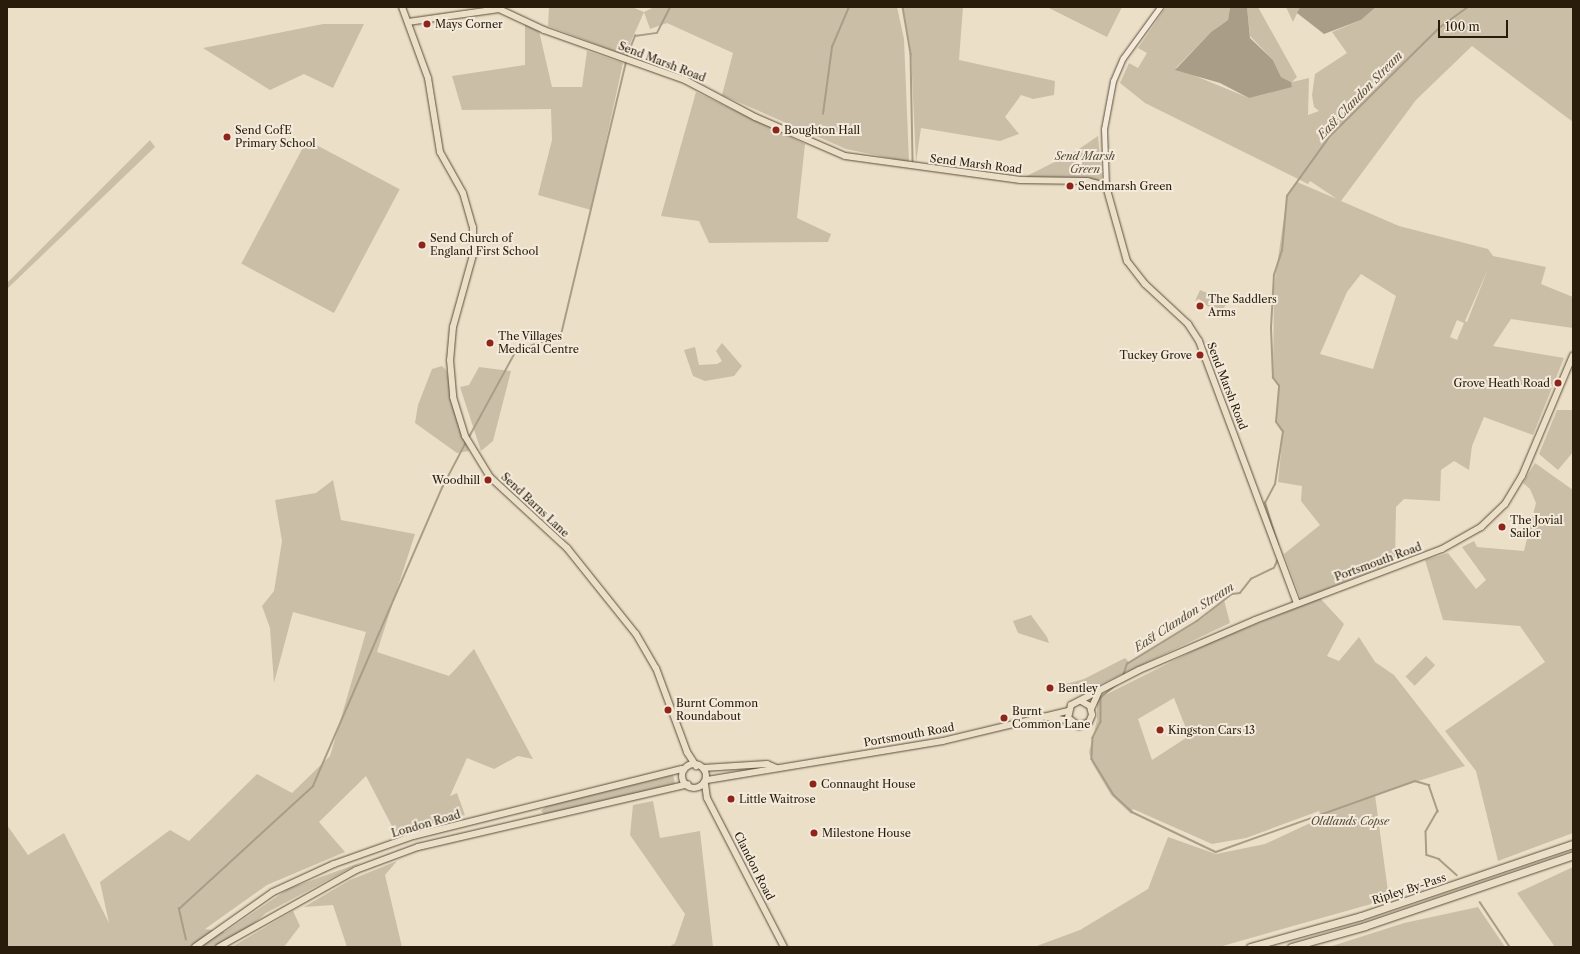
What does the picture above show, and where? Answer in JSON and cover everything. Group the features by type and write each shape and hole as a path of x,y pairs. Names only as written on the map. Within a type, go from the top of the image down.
{"highway":[{"name":"Ripley By-Pass","path":"1250,947 1361,916 1573,844"},
{"name":"Ripley By-Pass","path":"1291,947 1373,923 1573,855"}],"main road":[{"name":"Send Barns Lane","path":"402,7 428,78 440,152 463,193 474,227 473,255 453,327 450,360 453,397 466,437 490,477 567,548 636,634 662,682 687,752 696,766"},
{"name":"Send Marsh Road","path":"408,22 499,8 544,30 685,80 755,117 845,156 1020,180 1087,181 1106,186 1127,261 1145,284 1188,324 1199,341 1280,563 1297,603"},
{"name":"Portsmouth Road","path":"706,782 776,768 943,741 1068,711 1073,703 1081,701 1126,676 1297,603 1442,549 1487,522 1510,497 1522,476 1573,355"},
{"name":"Portsmouth Road","path":"1044,717 1071,721 1079,726 1085,725 1091,719 1091,709 1100,690"},
{"path":"1081,701 1091,709"},
{"path":"1068,711 1071,721"},
{"name":"Send Barns Lane","path":"684,767 687,752"},
{"name":"Portsmouth Road","path":"703,768 767,764 776,768"},
{"path":"696,766 703,768 706,782 696,787 688,784 680,777 684,767 696,766"},
{"name":"London Road","path":"195,947 273,892 334,864 414,836 684,767"},
{"name":"Clandon Road","path":"706,782 706,795"},
{"name":"London Road","path":"219,947 356,870 418,847 688,784"},
{"name":"Clandon Road","path":"696,787 706,795 784,947"}],"street":[{"path":"1106,186 1104,129 1113,81 1123,58 1160,7"}],"green space":[{"path":"549,7 632,7 644,12 625,55 548,26"},
{"path":"654,7 897,7 904,39 909,162 846,149 722,95 733,53 667,23 650,29 644,12"},
{"path":"903,7 963,7 959,60 1055,81 1054,95 1033,99 1021,95 1005,117 1019,134 1000,141 921,128 916,163 911,54"},
{"path":"1047,7 1122,7 1107,37"},
{"path":"1166,7 1230,7 1228,20 1211,32 1176,68 1249,98 1291,82 1281,77 1273,60 1250,36 1247,7 1258,7 1297,77 1292,82 1309,78 1308,115 1319,111 1314,107 1312,95 1315,74 1347,53 1332,32 1361,20 1376,7 1573,7 1573,122 1472,46 1416,100 1341,201 1399,226 1488,249 1493,256 1546,267 1541,284 1573,297 1573,328 1511,319 1493,346 1564,358 1533,435 1484,417 1472,446 1469,470 1454,461 1441,470 1440,501 1404,499 1396,507 1395,562 1301,599 1284,554 1320,525 1301,501 1302,486 1278,482 1283,432 1276,422 1279,386 1273,378 1274,286 1287,196 1297,182 1337,199 1310,181 1308,184 1145,103 1120,83 1129,63 1138,68 1147,53 1138,48","holes":["1488,269 1467,322 1465,321","1361,274 1396,296 1373,369 1320,354 1347,292","1457,320 1464,323 1457,340 1450,337"]},
{"path":"1286,7 1300,7 1293,22"},
{"path":"323,24 364,24 333,88 304,74 270,90 203,48"},
{"path":"525,24 539,31 552,87 582,87 587,51 623,63 591,210 538,195 552,140 551,109 462,110 452,76 525,65"},
{"path":"696,92 805,144 797,218 831,234 828,242 709,243 699,221 661,216"},
{"name":"Send Marsh Green","path":"1098,136 1102,181 1025,177 1076,151"},
{"path":"150,140 155,147 7,289 7,283"},
{"path":"307,140 400,189 334,313 241,264"},
{"path":"1200,290 1227,301 1223,311 1215,307 1212,310 1199,299 1195,301"},
{"path":"722,343 742,366 734,376 705,381 693,376 684,350 695,347 699,365 717,364 722,361 716,351"},
{"path":"442,366 446,370 469,451 457,453 415,423 418,405 432,369"},
{"path":"479,367 511,371 493,441 481,451 460,387 469,385"},
{"path":"1557,410 1573,410 1573,452 1558,470 1539,454"},
{"path":"1535,463 1573,490 1573,833 1498,861 1476,771 1445,731 1545,662 1520,626 1443,620 1425,560 1448,553 1476,589 1486,580 1462,547 1474,541 1477,547 1524,551 1536,503 1530,489 1523,483"},
{"path":"333,480 341,520 415,534 377,652 449,676 474,649 533,759 518,756 494,769 467,758 450,796 457,793 465,815 396,834 366,776 319,822 345,852 267,885 205,929 225,932 288,889 362,862 266,913 226,947 7,947 7,825 28,855 64,833 109,923 100,882 170,830 189,841 257,774 292,793 330,756 366,632 293,612 274,683 270,628 262,606 274,591 282,541 275,500 316,493"},
{"name":"Oldlands Copse","path":"1320,598 1344,624 1327,656 1339,661 1359,637 1375,662 1394,675 1465,766 1375,795 1389,899 1219,947 1034,947 1080,930 1148,889 1168,837 1216,854 1265,844 1321,818 1319,811 1246,838 1212,844 1133,809 1131,814 1111,795 1092,763 1089,752 1097,720 1097,699 1209,643","holes":["1174,698 1189,736 1152,760 1138,719"]},
{"path":"1224,600 1230,623 1095,687 1063,689 1062,685 1084,679 1125,658 1129,662 1204,617"},
{"path":"1031,615 1047,637 1049,643 1018,633 1013,621"},
{"path":"1426,656 1435,665 1415,686 1405,677"},
{"path":"673,775 675,784 545,815 541,811 546,806"},
{"path":"653,801 660,838 700,831 713,947 669,947 675,943 685,914 630,835 633,805"},
{"path":"397,861 385,875 402,947 347,947 333,905 304,907 350,880"},
{"path":"1573,867 1573,947 1555,947 1517,893"},
{"path":"1478,907 1505,947 1329,947 1404,923"},
{"path":"293,911 300,926 284,947 232,947"}],"shaded area":[{"path":"1230,7 1247,7 1250,38 1273,60 1281,77 1291,82 1292,87 1249,98 1220,83 1175,70 1211,32 1228,20"},
{"path":"1300,7 1376,7 1361,20 1324,34 1297,13"}],"waterway":[{"path":"627,56 635,36 657,33 670,7"},
{"path":"823,114 832,47 849,7"},
{"path":"903,7 911,54 913,161"},
{"name":"East Clandon Stream","path":"1278,545 1265,503 1275,484 1283,432 1276,422 1279,386 1273,378 1271,328 1274,275 1282,251 1287,196 1330,136 1439,28 1468,7"},
{"path":"468,439 516,351 561,335 626,62"},
{"path":"186,940 179,909 313,786 442,488 466,442"},
{"name":"East Clandon Stream","path":"1123,676 1127,664 1197,621 1232,594 1240,593 1251,579 1274,568 1278,559"},
{"name":"East Clandon Stream","path":"1118,684 1101,698 1101,722 1093,738 1092,759 1114,795 1132,812 1216,852 1415,781 1429,785 1438,811 1426,832 1427,855 1439,859 1457,875"},
{"name":"East Clandon Stream","path":"1480,902 1510,947"}],"place":[{"name":"Mays Corner","path":"427,24"},
{"name":"Boughton Hall","path":"776,130"},
{"name":"Send CofE Primary School","path":"227,137"},
{"name":"Sendmarsh Green","path":"1070,186"},
{"name":"Send Church of England First School","path":"422,245"},
{"name":"The Saddlers Arms","path":"1200,306"},
{"name":"The Villages Medical Centre","path":"490,343"},
{"name":"Tuckey Grove","path":"1200,355"},
{"name":"Grove Heath Road","path":"1558,383"},
{"name":"Woodhill","path":"488,480"},
{"name":"The Jovial Sailor","path":"1502,527"},
{"name":"Bentley","path":"1050,688"},
{"name":"Burnt Common Roundabout","path":"668,710"},
{"name":"Burnt Common Lane","path":"1004,718"},
{"name":"Kingston Cars 13","path":"1160,730"},
{"name":"Connaught House","path":"813,784"},
{"name":"Little Waitrose","path":"731,799"},
{"name":"Milestone House","path":"814,833"}]}
